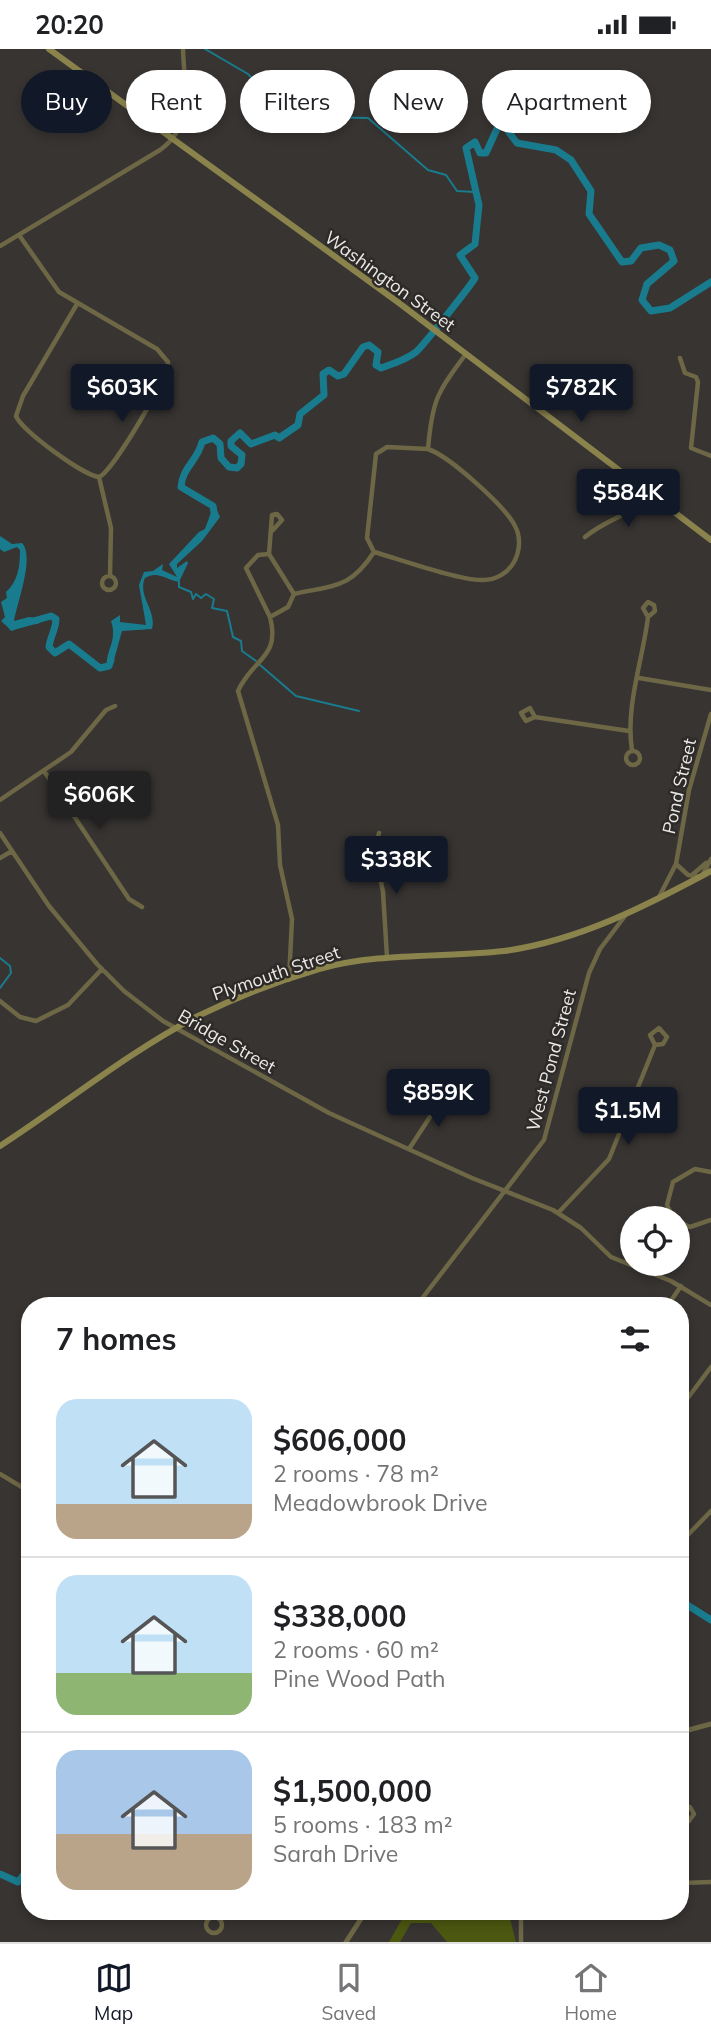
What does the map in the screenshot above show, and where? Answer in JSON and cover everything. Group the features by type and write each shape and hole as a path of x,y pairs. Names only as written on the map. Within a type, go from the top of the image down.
{"main road":[{"name":"Washington Street","path":"49,49 433,329 711,540"},
{"name":"Plymouth Street","path":"0,1146 177,1028 222,1005 326,967 387,957 506,951 556,939 625,915 711,871"}],"street":[{"path":"0,246 160,150 172,140 181,127 186,112 183,49"},
{"path":"19,235 52,286 77,304 157,349 169,365 164,379 113,465 99,477"},
{"path":"77,304 16,413 26,430 87,474 99,477"},
{"path":"428,449 434,402 466,355"},
{"path":"680,358 685,373 696,377 698,382 691,448 711,456"},
{"path":"387,447 428,449 452,461 511,519 519,537 512,565 492,579 476,580 374,552 367,538 373,459 380,449 387,447"},
{"path":"99,477 111,528 110,576"},
{"path":"585,537 602,524 627,516 653,496"},
{"path":"269,554 273,530"},
{"path":"294,594 349,582 357,577 374,552"},
{"path":"269,554 294,594"},
{"path":"269,554 258,555 246,568 270,617 275,636 271,647 238,691 278,825 280,866 292,919 293,958 289,980"},
{"path":"270,617 288,607 294,594"},
{"path":"632,750 629,731 648,617"},
{"path":"639,678 711,690"},
{"path":"0,800 71,752 102,713 115,706"},
{"name":"Pond Street","path":"657,900 676,864 689,790 711,714"},
{"path":"535,717 629,731"},
{"path":"44,771 129,899 142,907"},
{"path":"379,832 375,851 383,892 387,957"},
{"name":"Bridge Street","path":"0,833 49,906 102,969 138,1002 177,1028 314,1106 558,1213 581,1228 611,1257 681,1286 711,1305"},
{"path":"0,858 12,851"},
{"path":"692,876 709,861"},
{"path":"676,864 692,876 701,877 709,861"},
{"name":"West Pond Street","path":"422,1297 539,1149 549,1131 589,973 600,949 625,915"},
{"path":"0,1001 20,1017 36,1021 68,1005 102,969"},
{"path":"558,1213 609,1159 655,1045"},
{"path":"409,1149 445,1094"},
{"path":"668,1206 673,1182 695,1170 711,1172"},
{"path":"690,1227 711,1220"},
{"path":"673,1297 681,1286"},
{"path":"689,1396 711,1367"},
{"path":"0,1473 21,1486"},
{"path":"689,1533 711,1510"},
{"path":"689,1730 711,1724"},
{"path":"689,1807 694,1814 689,1821"},
{"path":"689,1883 711,1882"},
{"path":"346,1942 360,1920"},
{"path":"520,1920 521,1942"}],"green space":[{"path":"401,1920 510,1920 516,1942 447,1942 431,1923 411,1923 400,1942 389,1942"}],"water":[{"path":"214,504 220,517 202,541 177,564 177,568 187,561 188,563 179,582 158,575 145,578 143,591 152,616 152,629 122,631 112,667 107,668 113,635 111,621 120,615 120,622 146,625 139,585 144,572 153,571 163,564 162,570 177,577 169,564 205,529"},
{"path":"0,536 12,544 22,543 26,550 26,569 14,621 29,617 43,619 38,624 22,625 12,631 1,621 5,617 1,602 7,598 6,592 16,578 20,550 17,547 4,552 0,549"}],"waterway":[{"path":"205,49 248,74 271,98 312,117 368,118 428,170 446,175 457,191 475,192"},
{"path":"214,512 213,506 181,487 184,474 202,442 213,438 220,444 221,458 229,467 237,468 241,464 242,455 231,446 231,441 240,433 251,444 275,435 279,438 298,425 300,414 324,395 323,374 329,370 338,376 344,374 363,347 369,345 378,352 376,365 381,368 412,355 472,283 475,278 460,255 475,244 479,205 466,148 475,142 480,153 486,153 501,120 508,114 516,120 508,131 517,143 556,150 571,160 591,191 589,214 622,262 631,261 641,248 659,245 670,250 674,261 647,284 642,300 651,311 670,308 711,282"},
{"path":"179,581 179,587 191,592 193,599 196,594 201,598 206,594 214,599 212,608 227,611 233,637 241,641 242,651 256,661"},
{"path":"12,627 51,616 56,619 49,647 55,653 69,644 100,668 109,666 111,660"},
{"path":"260,665 296,696 359,711"},
{"path":"0,958 10,966 11,973 0,988"},
{"path":"689,1606 711,1620"},
{"path":"0,1874 18,1882 21,1878"}]}
